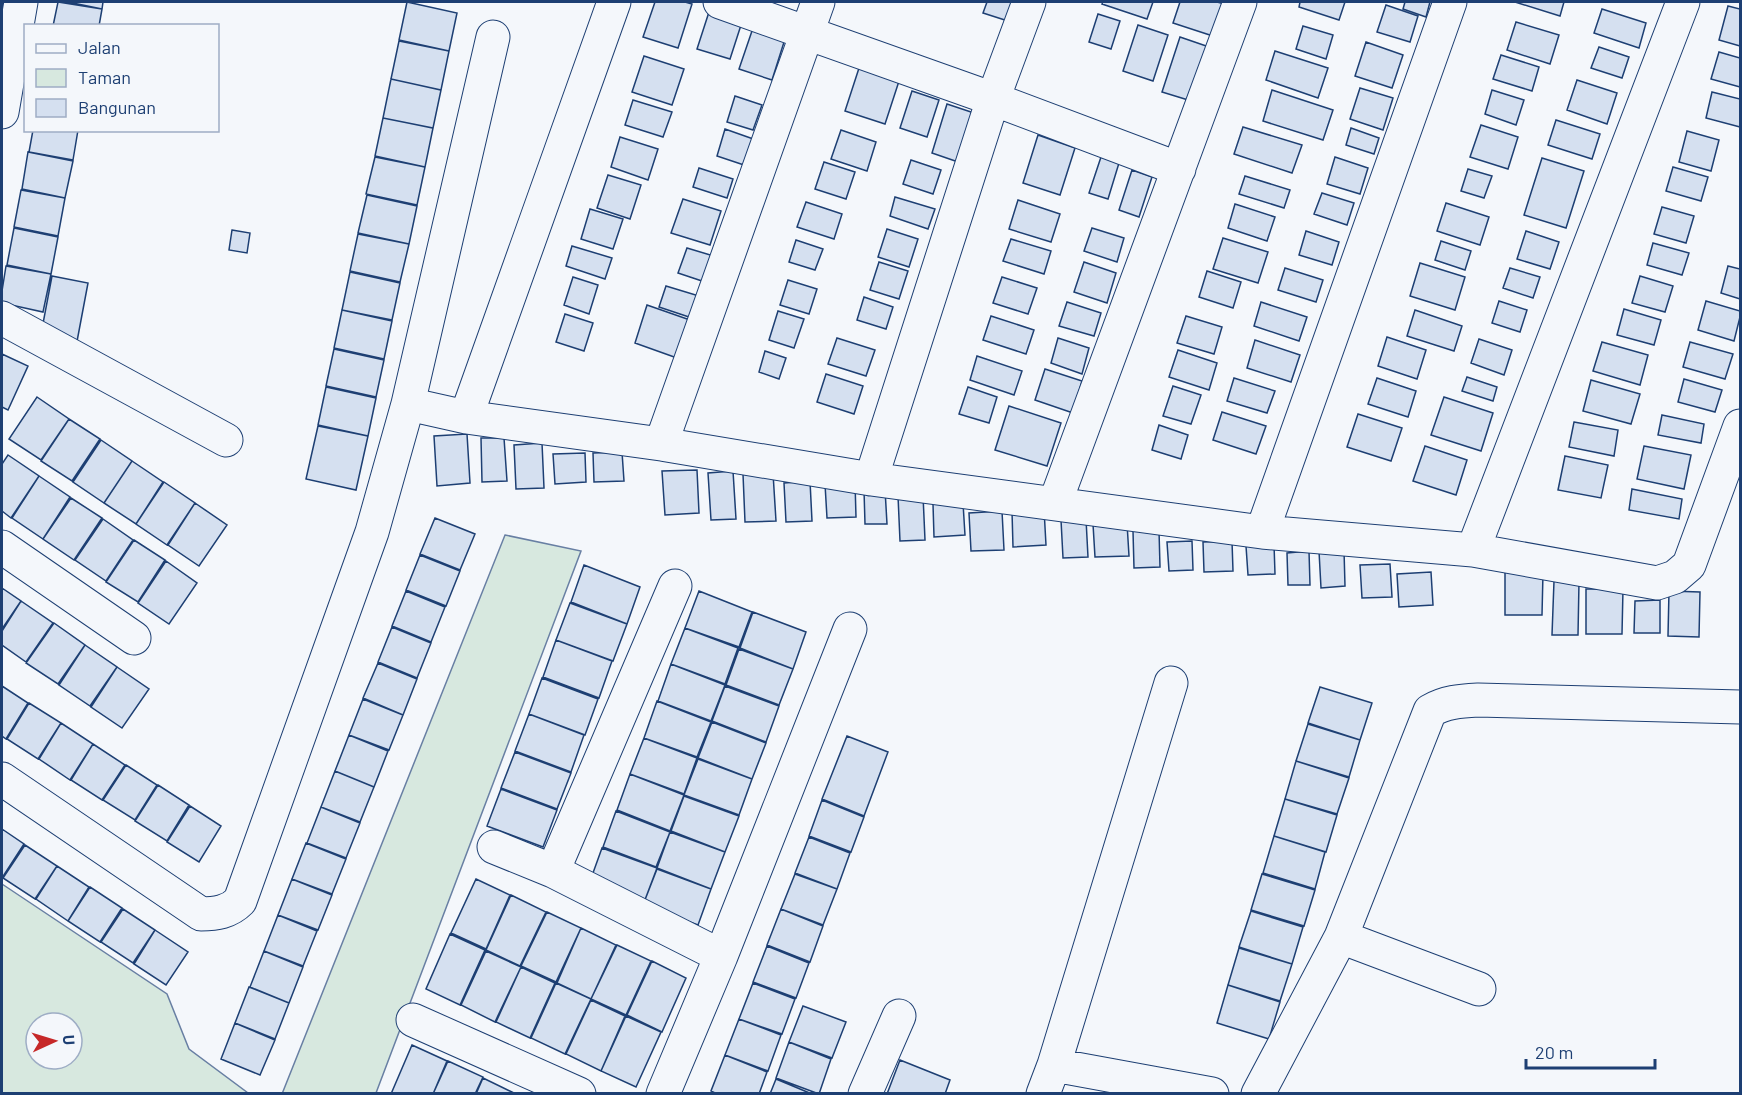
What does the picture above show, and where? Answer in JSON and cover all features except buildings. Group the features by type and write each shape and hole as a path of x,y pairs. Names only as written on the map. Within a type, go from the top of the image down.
{"street":[{"path":"2,112 21,2"},
{"path":"466,417 614,2"},
{"path":"720,2 993,99 1179,169"},
{"path":"661,444 818,2"},
{"path":"872,479 993,99 1029,2"},
{"path":"1055,503 1240,2"},
{"path":"1262,532 1450,2"},
{"path":"1473,550 1683,2"},
{"path":"2,779 201,914 234,908 240,901 372,532 408,404 493,37"},
{"path":"2,318 226,440"},
{"path":"408,404 466,417 661,444 872,479 1262,532 1473,550 1657,583 1675,577 1689,565 1740,426"},
{"path":"2,547 134,638"},
{"path":"553,871 675,586"},
{"path":"663,1094 721,957 850,629"},
{"path":"1171,683 1048,1079 1212,1094"},
{"path":"1258,1094 1341,937 1430,711 1440,705 1478,700 1740,708"},
{"path":"494,848 553,871 721,957"},
{"path":"1341,937 1479,988"},
{"path":"865,1094 899,1016"},
{"path":"413,1020 579,1094"}],"green space":[{"path":"505,535 581,551 376,1093 282,1094"},
{"path":"2,884 167,994 189,1049 248,1093 2,1093"}]}
